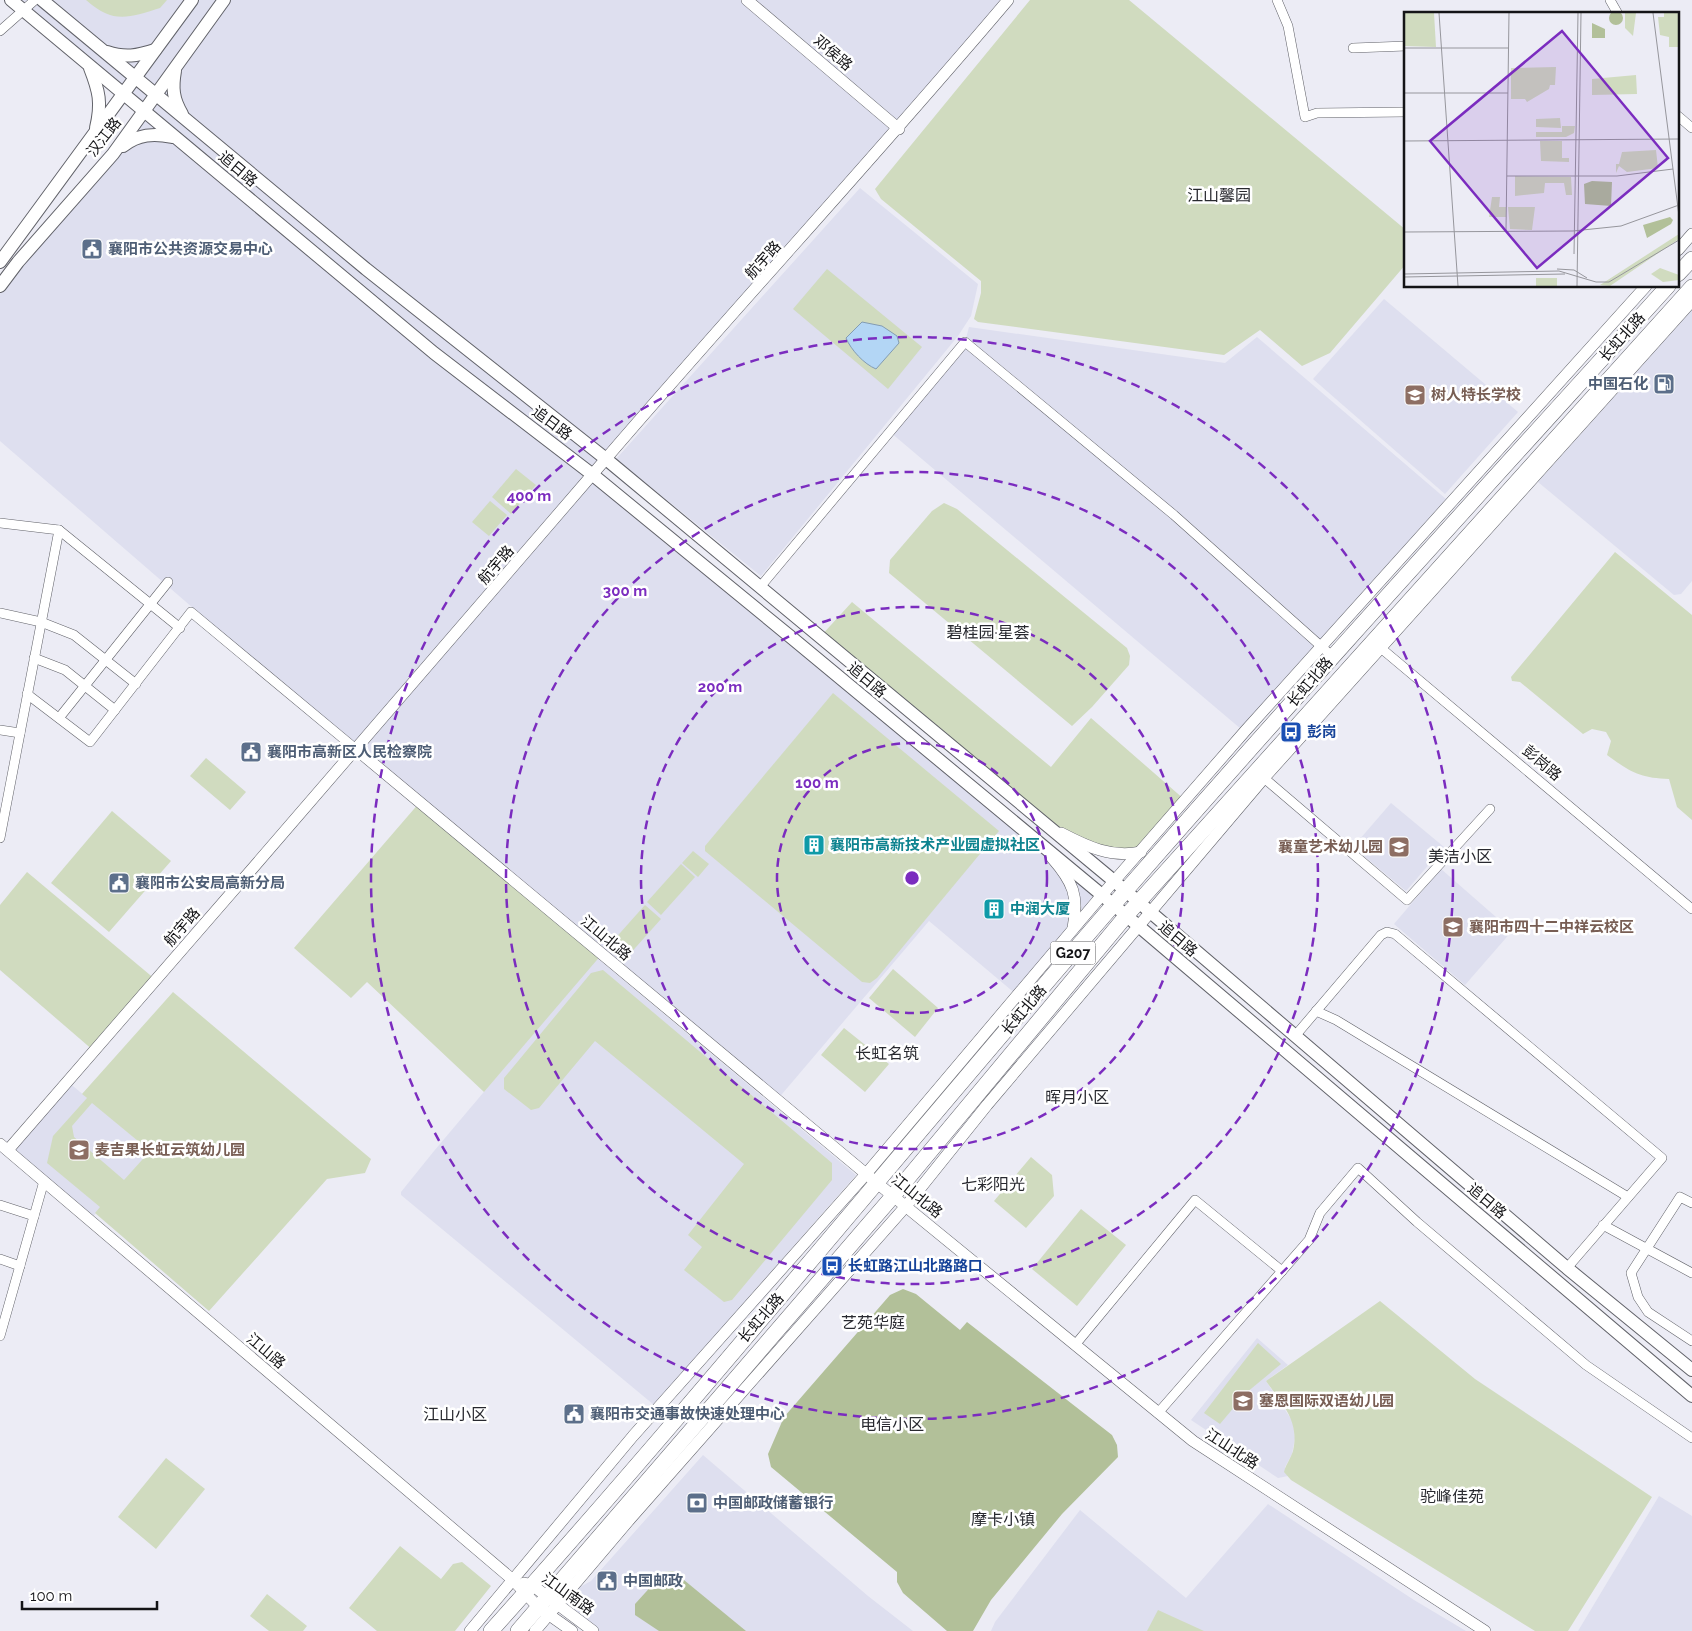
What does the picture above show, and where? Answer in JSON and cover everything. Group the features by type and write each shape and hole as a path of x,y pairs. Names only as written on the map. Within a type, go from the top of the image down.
{"highway":[{"path":"1680,272 1692,259"},
{"name":"长虹北路","path":"518,1631 548,1606 1126,916 1377,644 1692,287"},
{"name":"长虹北路","path":"491,1631 872,1179 1065,963 1184,825 1327,652 1666,288"}],"main road":[{"name":"追日路","path":"11,0 434,353 593,475 1102,895 1692,1396"},
{"name":"追日路","path":"42,0 366,269 606,459 1114,881 1567,1268 1692,1370"},
{"name":"汉江路","path":"0,262 192,0"},
{"name":"汉江路","path":"0,286 18,262 113,154 224,0"},
{"path":"102,50 123,57 139,56 155,50"},
{"path":"89,66 97,86 101,106 95,134"},
{"path":"176,67 172,87 174,101 186,120"},
{"path":"113,154 132,139 158,134 175,138"}],"street":[{"path":"0,31 35,0"},
{"name":"邓侯路","path":"746,0 899,128"},
{"name":"航宇路","path":"4,1147 357,750 606,459 899,128 1008,0"},
{"path":"1277,0 1288,26 1305,117 1317,114 1404,112"},
{"path":"1610,0 1617,12"},
{"path":"1353,48 1404,46"},
{"path":"1680,118 1692,128"},
{"path":"1680,248 1692,234"},
{"path":"470,1631 633,1436 872,1179 1072,930 1114,881 1327,652 1644,288"},
{"path":"535,1631 548,1606 630,1519 906,1206 987,1105 1151,914 1377,644 1692,301"},
{"path":"760,587 965,342 1174,514 1327,652"},
{"path":"0,523 59,530 180,628"},
{"path":"0,838 2,812 28,694 59,530"},
{"path":"59,718 168,582"},
{"path":"28,694 90,742 191,612 357,750"},
{"path":"0,613 41,622 74,634 136,684"},
{"name":"彭岗路","path":"1377,644 1692,909"},
{"path":"34,658 65,670 115,710"},
{"path":"0,730 20,733"},
{"name":"江山北路","path":"357,750 872,1179 1197,1444 1485,1631"},
{"path":"1264,778 1407,900 1490,809"},
{"path":"1048,827 1093,850 1117,855 1139,853 1152,849 1184,825"},
{"path":"1040,844 1067,876 1076,896 1072,930 1065,963"},
{"path":"1295,1036 1381,935 1387,932 1395,934 1662,1158 1567,1268"},
{"path":"1316,1011 1336,1020 1628,1197"},
{"name":"江山路","path":"4,1147 513,1580"},
{"path":"1158,1412 1309,1240 1320,1213 1358,1168 1417,1222 1586,1365 1692,1438"},
{"path":"0,1335 44,1181"},
{"path":"1692,1203 1680,1197 1648,1250 1631,1273 1638,1297 1648,1312 1692,1341"},
{"path":"1075,1344 1195,1200 1282,1271"},
{"path":"0,1205 34,1216"},
{"path":"1603,1226 1648,1250 1652,1250 1692,1273"},
{"path":"0,1259 20,1266"},
{"name":"江山南路","path":"513,1580 528,1589 548,1606 572,1631"},
{"name":"江山南路","path":"548,1606 593,1631"}],"shaded area":[{"path":"11,0 1008,0 593,475 1102,895 1017,995 929,921 777,1100 357,750 0,441 0,293 144,111"},
{"path":"860,188 978,284 971,316 958,336 761,576 616,459"},
{"name":"树人特长学校","path":"1384,299 1518,412 1445,494 1313,379"},
{"path":"1692,310 1692,581 1681,594 1674,595 1538,482"},
{"path":"969,327 1225,363 1257,337 1446,499 1241,729 890,432 965,342"},
{"name":"襄童艺术幼儿园","path":"1391,803 1444,847 1406,891 1353,847"},
{"name":"襄阳市四十二中祥云校区","path":"1441,869 1512,931 1465,985 1394,924"},
{"path":"597,958 856,1175 654,1405 401,1195 401,1192 434,1151"},
{"name":"麦吉果长虹云筑幼儿园","path":"67,1081 150,1151 90,1220 8,1150"},
{"name":"塞恩国际双语幼儿园","path":"1257,1338 1288,1365 1266,1381 1293,1422 1295,1438 1292,1454 1285,1467 1285,1472 1288,1476 1278,1478 1191,1420"},
{"path":"703,1455 868,1596 913,1631 594,1631 563,1608 580,1587 591,1581"},
{"path":"1659,1496 1692,1516 1692,1631 1578,1631"},
{"path":"1268,1504 1414,1600 1466,1631 991,1631 995,1622 1080,1510 1186,1598"}],"green space":[{"path":"86,0 167,0 160,8 121,17 104,13"},
{"path":"1030,0 1129,0 1404,228 1404,266 1330,353 1302,366 1260,330 1224,355 978,322 974,319 981,293 981,281 881,199 875,189"},
{"path":"827,269 922,347 888,389 793,309"},
{"path":"516,469 536,485 511,514 492,497"},
{"path":"490,501 507,515 489,536 472,522"},
{"path":"944,503 957,509 1127,648 1130,656 1129,665 1092,707 1072,726 889,573 890,560 932,511"},
{"path":"1615,552 1692,615 1692,820 1677,807 1669,779 1650,777 1622,766 1607,755 1611,741 1606,732 1592,729 1583,734 1520,682 1512,681 1511,677"},
{"path":"852,602 1051,767 1091,718 1185,800 1139,853 1117,855 1048,827 820,637"},
{"path":"833,693 999,831 877,978 870,983 862,982 705,851 705,846"},
{"path":"206,758 246,792 230,810 190,776"},
{"path":"420,802 602,954 484,1092 367,982 351,998 294,948"},
{"path":"112,811 171,861 109,932 51,883"},
{"path":"693,851 709,864 698,877 682,863"},
{"path":"681,864 695,877 661,915 647,902"},
{"path":"27,872 156,980 94,1051 0,970 0,905"},
{"path":"645,905 661,919 628,956 612,942"},
{"path":"893,969 938,1008 915,1037 869,998"},
{"path":"603,970 832,1163 832,1180 732,1300 724,1302 684,1270 702,1247 688,1235 744,1164 595,1041 539,1108 531,1110 504,1089 504,1078 591,973"},
{"path":"173,992 371,1159 365,1173 327,1179 209,1311 95,1213 100,1207 47,1163 53,1136 87,1098 82,1094","holes":["92,1103 150,1151 124,1180 74,1137 72,1126"]},
{"path":"844,1028 889,1064 865,1092 821,1055"},
{"path":"1031,1157 1052,1175 1054,1196 1026,1228 994,1201"},
{"path":"1081,1209 1126,1245 1077,1306 1032,1269"},
{"path":"903,1289 916,1294 960,1330 967,1322 1112,1435 1117,1445 1118,1457 1062,1514 991,1600 973,1631 947,1631 903,1593 897,1582 897,1572 771,1467 768,1454 784,1417 890,1295"},
{"path":"1380,1301 1475,1379 1652,1497 1568,1631 1535,1631 1291,1480 1284,1472 1293,1451 1294,1431 1288,1413 1266,1381"},
{"path":"1258,1343 1281,1364 1246,1393 1220,1424 1204,1413"},
{"path":"166,1458 205,1489 156,1549 118,1517"},
{"path":"400,1546 441,1579 453,1564 462,1562 491,1586 455,1631 377,1631 349,1608"},
{"path":"673,1571 746,1631 659,1631 635,1615 635,1604 664,1572"},
{"path":"267,1594 307,1626 303,1631 269,1631 250,1616"},
{"path":"1158,1610 1204,1631 1147,1631"}],"water":[{"path":"862,322 882,326 897,336 899,343 876,369 858,356 846,338"}],"place":[{"name":"襄阳市公共资源交易中心","path":"92,249"},
{"name":"中国石化","path":"1664,384"},
{"name":"树人特长学校","path":"1415,395"},
{"name":"彭岗","path":"1291,732"},
{"name":"襄阳市高新区人民检察院","path":"251,752"},
{"name":"襄阳市高新技术产业园虚拟社区","path":"814,845"},
{"name":"襄童艺术幼儿园","path":"1399,847"},
{"name":"襄阳市公安局高新分局","path":"119,883"},
{"name":"中润大厦","path":"994,909"},
{"name":"襄阳市四十二中祥云校区","path":"1453,927"},
{"name":"麦吉果长虹云筑幼儿园","path":"79,1150"},
{"name":"长虹路江山北路路口","path":"832,1266"},
{"name":"塞恩国际双语幼儿园","path":"1243,1401"},
{"name":"襄阳市交通事故快速处理中心","path":"574,1414"},
{"name":"中国邮政储蓄银行","path":"697,1503"},
{"name":"中国邮政","path":"607,1581"}],"district":[{"name":"江山馨园","path":"1219,195"},
{"name":"碧桂园·星荟","path":"988,632"},
{"name":"美洁小区","path":"1460,856"},
{"name":"长虹名筑","path":"887,1053"},
{"name":"晖月小区","path":"1077,1097"},
{"name":"七彩阳光","path":"993,1184"},
{"name":"艺苑华庭","path":"873,1322"},
{"name":"江山小区","path":"455,1414"},
{"name":"电信小区","path":"892,1424"},
{"name":"驼峰佳苑","path":"1452,1496"},
{"name":"摩卡小镇","path":"1003,1519"}]}
